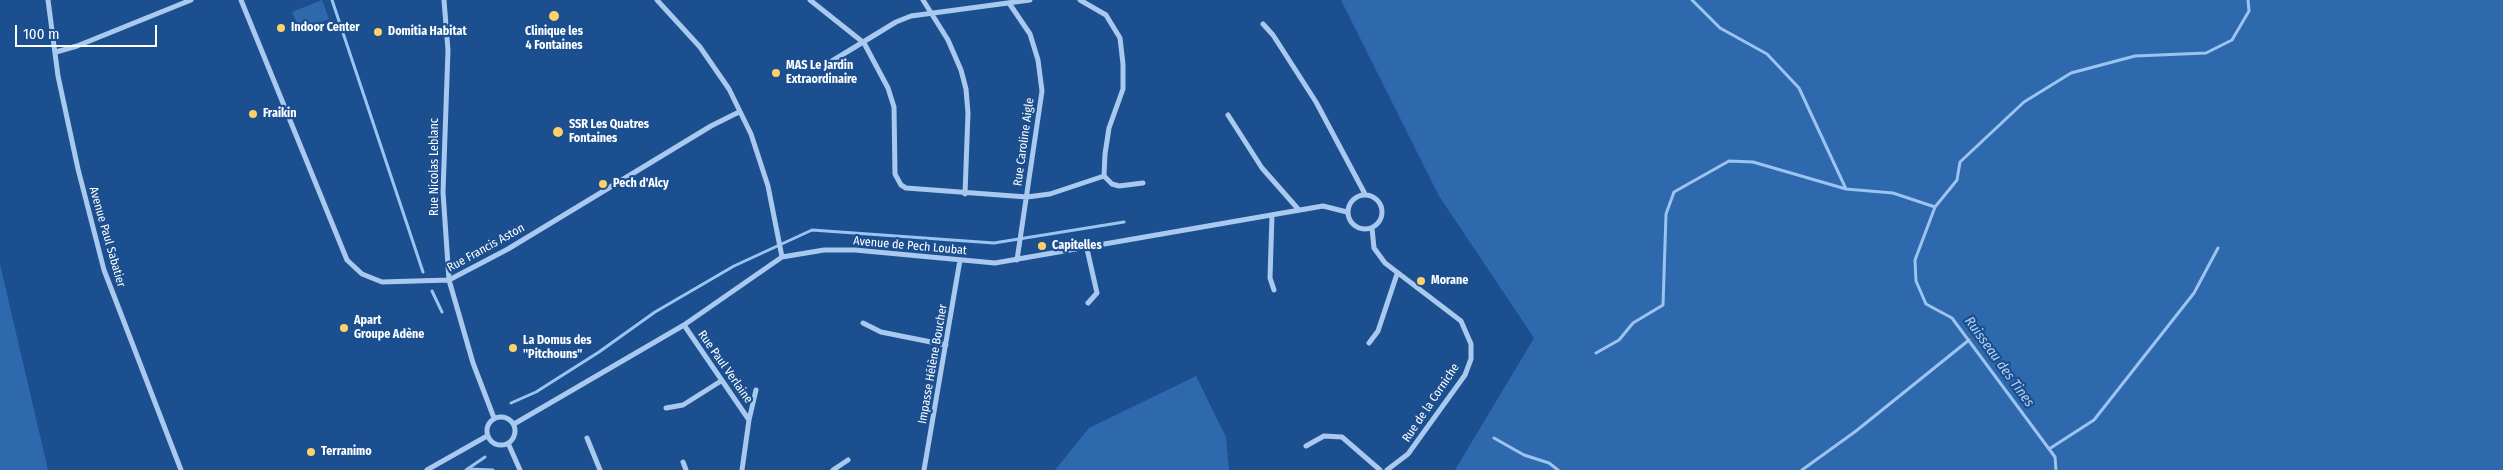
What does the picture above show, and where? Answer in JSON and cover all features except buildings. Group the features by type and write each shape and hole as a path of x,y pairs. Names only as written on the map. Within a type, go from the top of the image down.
{"street":[{"name":"Avenue Paul Sabatier","path":"48,0 58,76 78,169 104,270 181,470"},
{"path":"56,52 77,46 191,0"},
{"name":"Rue Francis Aston","path":"240,0 348,260 362,274 382,282 450,280 508,249 712,126 739,112"},
{"name":"Rue Nicolas Leblanc","path":"444,0 448,50 443,192 450,280 473,363 494,418"},
{"path":"657,0 700,47 729,89 751,134 765,177 782,257"},
{"path":"810,0 864,43 892,97 894,107 895,174 897,180 906,188 965,194 1027,197 1050,194 1104,176"},
{"path":"923,0 948,40 961,70 966,90 968,113 965,194"},
{"path":"832,61 896,22 931,12 1030,0"},
{"path":"1080,0 1106,15 1120,38 1123,89 1109,128 1104,176 1112,184 1119,186 1143,184"},
{"name":"Rue Caroline Aigle","path":"1009,3 1030,34 1038,60 1042,91 1017,260"},
{"path":"1263,24 1273,35 1316,102 1365,194"},
{"path":"1228,115 1262,168 1299,210"},
{"path":"1365,194 1375,198 1381,206 1382,216 1372,228 1366,230 1355,227 1348,218 1347,212 1355,197 1365,194"},
{"name":"Avenue de Pech Loubat","path":"514,424 684,325 782,257 824,250 855,250 995,263 1087,249 1323,206 1347,212"},
{"path":"1272,214 1270,278 1274,290"},
{"name":"Rue de la Corniche","path":"1372,228 1374,248 1398,274 1460,321 1471,344 1471,359 1465,376 1408,454 1386,470"},
{"path":"1087,249 1097,293 1088,303"},
{"name":"Impasse Hélène Boucher","path":"924,470 960,260"},
{"path":"1369,342 1378,331 1398,274"},
{"path":"863,323 881,332 946,344"},
{"name":"Rue Paul Verlaine","path":"684,325 749,420"},
{"path":"666,408 683,405 721,381"},
{"name":"Rue Paul Verlaine","path":"742,470 749,420 756,390"},
{"path":"502,416 514,424 515,432 508,443 494,444 487,436 486,428 494,418 502,416"},
{"path":"427,470 487,436"},
{"path":"1306,446 1324,436 1342,437 1380,470"},
{"path":"587,438 600,470"},
{"path":"508,443 520,470"},
{"path":"833,470 848,460"},
{"path":"684,462 686,470"}],"shaded area":[{"path":"322,0 329,19 300,31 292,12"},
{"path":"1341,0 2503,0 2503,470 1455,470 1534,338 1439,196"},
{"path":"0,264 48,470 0,470"},
{"path":"1196,376 1226,437 1229,470 1055,470 1089,428"}],"waterway":[{"path":"332,0 423,272"},
{"path":"1692,0 1720,28 1767,54 1799,88 1846,189 1893,193 1935,207"},
{"name":"Ruisseau des Tines","path":"2056,470 2055,457 1952,318 1926,304 1916,281 1915,260 1935,207 1957,180 1960,162 2024,102 2071,73 2135,56 2206,53 2232,40 2249,11 2248,0"},
{"path":"1596,353 1619,340 1633,323 1663,305 1666,214 1674,192 1729,161 1753,162 1846,189"},
{"path":"511,403 536,392 599,352 655,312 734,266 812,230 994,243 1124,222"},
{"path":"2049,449 2094,420 2194,293 2218,248"},
{"path":"432,291 442,312"},
{"path":"1802,470 1856,431 1969,340"},
{"path":"1494,438 1524,455 1549,463 1558,470"},
{"path":"466,470 485,457"},
{"path":"469,469 493,470"}],"place":[{"name":"Clinique les 4 Fontaines","path":"554,16"},
{"name":"Indoor Center","path":"281,28"},
{"name":"Domitia Habitat","path":"378,32"},
{"name":"MAS Le Jardin Extraordinaire","path":"776,73"},
{"name":"Fraikin","path":"253,114"},
{"name":"SSR Les Quatres Fontaines","path":"558,132"},
{"name":"Pech d'Alcy","path":"603,184"},
{"name":"Capitelles","path":"1042,246"},
{"name":"Morane","path":"1421,281"},
{"name":"Apart Groupe Adène","path":"344,328"},
{"name":"La Domus des \"Pitchouns\"","path":"513,348"},
{"name":"Terranimo","path":"311,452"}]}
